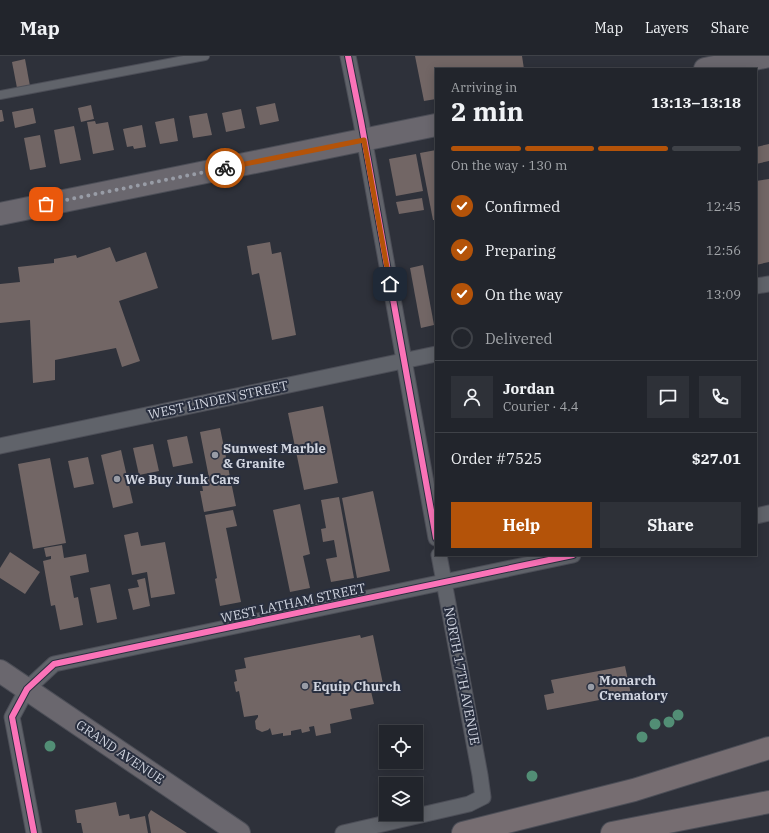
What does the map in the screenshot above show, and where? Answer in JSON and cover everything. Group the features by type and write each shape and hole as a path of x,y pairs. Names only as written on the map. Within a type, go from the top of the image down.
{"highway":[{"path":"463,833 634,790 769,748"},
{"path":"612,833 769,802"}],"street":[{"path":"348,56 435,532"},
{"path":"710,68 769,56"},
{"path":"0,214 435,125"},
{"path":"757,286 769,284"},
{"name":"WEST LINDEN STREET","path":"0,446 435,354"},
{"path":"757,516 769,513"},
{"name":"NORTH 17TH AVENUE","path":"343,833 469,804 483,797 439,556"},
{"name":"WEST LATHAM STREET","path":"34,833 12,717 27,689 54,664 568,556"},
{"name":"GRAND AVENUE","path":"0,671 239,833"}],"lane":[{"path":"0,95 205,56"}],"building":[{"path":"415,56 522,56 524,68 435,68 435,99 424,101"},
{"path":"25,59 30,86 17,88 12,62"},
{"path":"275,103 279,121 260,125 256,107"},
{"path":"91,105 94,119 81,122 78,108"},
{"path":"33,108 36,123 15,128 12,112"},
{"path":"241,109 245,128 226,132 222,113"},
{"path":"0,110 2,110 4,121 0,122"},
{"path":"207,113 212,135 193,138 189,116"},
{"path":"174,118 178,141 160,144 155,122"},
{"path":"95,121 96,124 108,122 114,150 93,154 87,122"},
{"path":"142,125 146,147 134,149 133,146 127,147 123,129"},
{"path":"74,126 81,160 60,164 54,130"},
{"path":"40,135 46,167 30,170 24,138"},
{"path":"769,144 769,161 757,164 757,147"},
{"path":"435,150 435,220 433,220 420,153"},
{"path":"416,154 423,191 396,196 389,159"},
{"path":"769,179 769,262 757,265 757,181"},
{"path":"422,198 424,210 399,214 396,202"},
{"path":"270,242 272,254 281,252 296,335 272,340 259,273 252,275 247,246"},
{"path":"110,247 116,262 146,252 158,288 119,301 140,361 122,367 116,348 55,360 55,380 33,383 30,320 0,323 0,284 20,282 18,267 54,263 54,259 76,255 77,258"},
{"path":"423,265 434,325 421,328 410,268"},
{"path":"323,406 338,483 304,490 288,413"},
{"name":"Sunwest Marble & Granite","path":"220,428 236,506 204,512 200,491 203,491 201,480 209,478 200,432"},
{"path":"187,436 193,463 173,467 167,440"},
{"path":"153,444 159,471 139,475 133,448"},
{"name":"We Buy Junk Cars","path":"121,450 133,503 113,508 101,455"},
{"path":"88,457 94,484 74,488 68,461"},
{"path":"50,458 66,543 33,549 18,464"},
{"path":"373,491 390,571 357,578 342,498"},
{"path":"339,497 354,578 331,582 326,559 337,557 334,540 323,542 321,529 326,528 321,500"},
{"path":"300,504 310,554 303,556 310,588 290,592 273,510"},
{"path":"233,510 237,526 226,528 241,602 220,606 215,579 217,578 205,515"},
{"path":"138,532 141,546 165,542 175,594 151,598 147,572 132,575 124,535"},
{"path":"62,545 64,558 86,554 89,572 70,576 74,598 78,597 83,625 60,630 55,605 51,606 43,561 51,559 51,556 46,557 44,548"},
{"path":"10,552 40,572 25,594 0,578 0,568"},
{"path":"145,578 150,606 133,610 128,589 139,587 137,580"},
{"path":"110,584 117,619 97,623 90,588"},
{"name":"Equip Church","path":"360,635 361,638 373,635 383,684 370,687 374,704 350,709 352,719 330,724 331,733 316,736 314,726 309,727 310,731 302,733 301,729 291,731 291,735 283,736 283,733 272,735 270,728 262,732 256,729 255,721 258,715 244,717 239,691 236,692 234,682 237,681 235,670 246,668 244,658"},
{"name":"Monarch Crematory","path":"625,666 631,694 547,710 544,695 554,693 551,680"},
{"path":"116,802 119,816 129,814 130,819 145,816 148,833 83,833 81,823 77,823 75,810"},
{"path":"151,810 187,833 151,833 148,815"}],"cycle path":[{"path":"348,56 435,532"},
{"path":"34,833 12,717 27,689 54,664 568,556"}],"way so far":[{"path":"46,204 225,168"}],"place":[{"name":"Sunwest Marble & Granite","path":"215,455"},
{"name":"We Buy Junk Cars","path":"117,479"},
{"name":"Equip Church","path":"305,686"},
{"name":"Monarch Crematory","path":"591,687"}],"route":[{"path":"225,168 364,140 390,284"}]}
